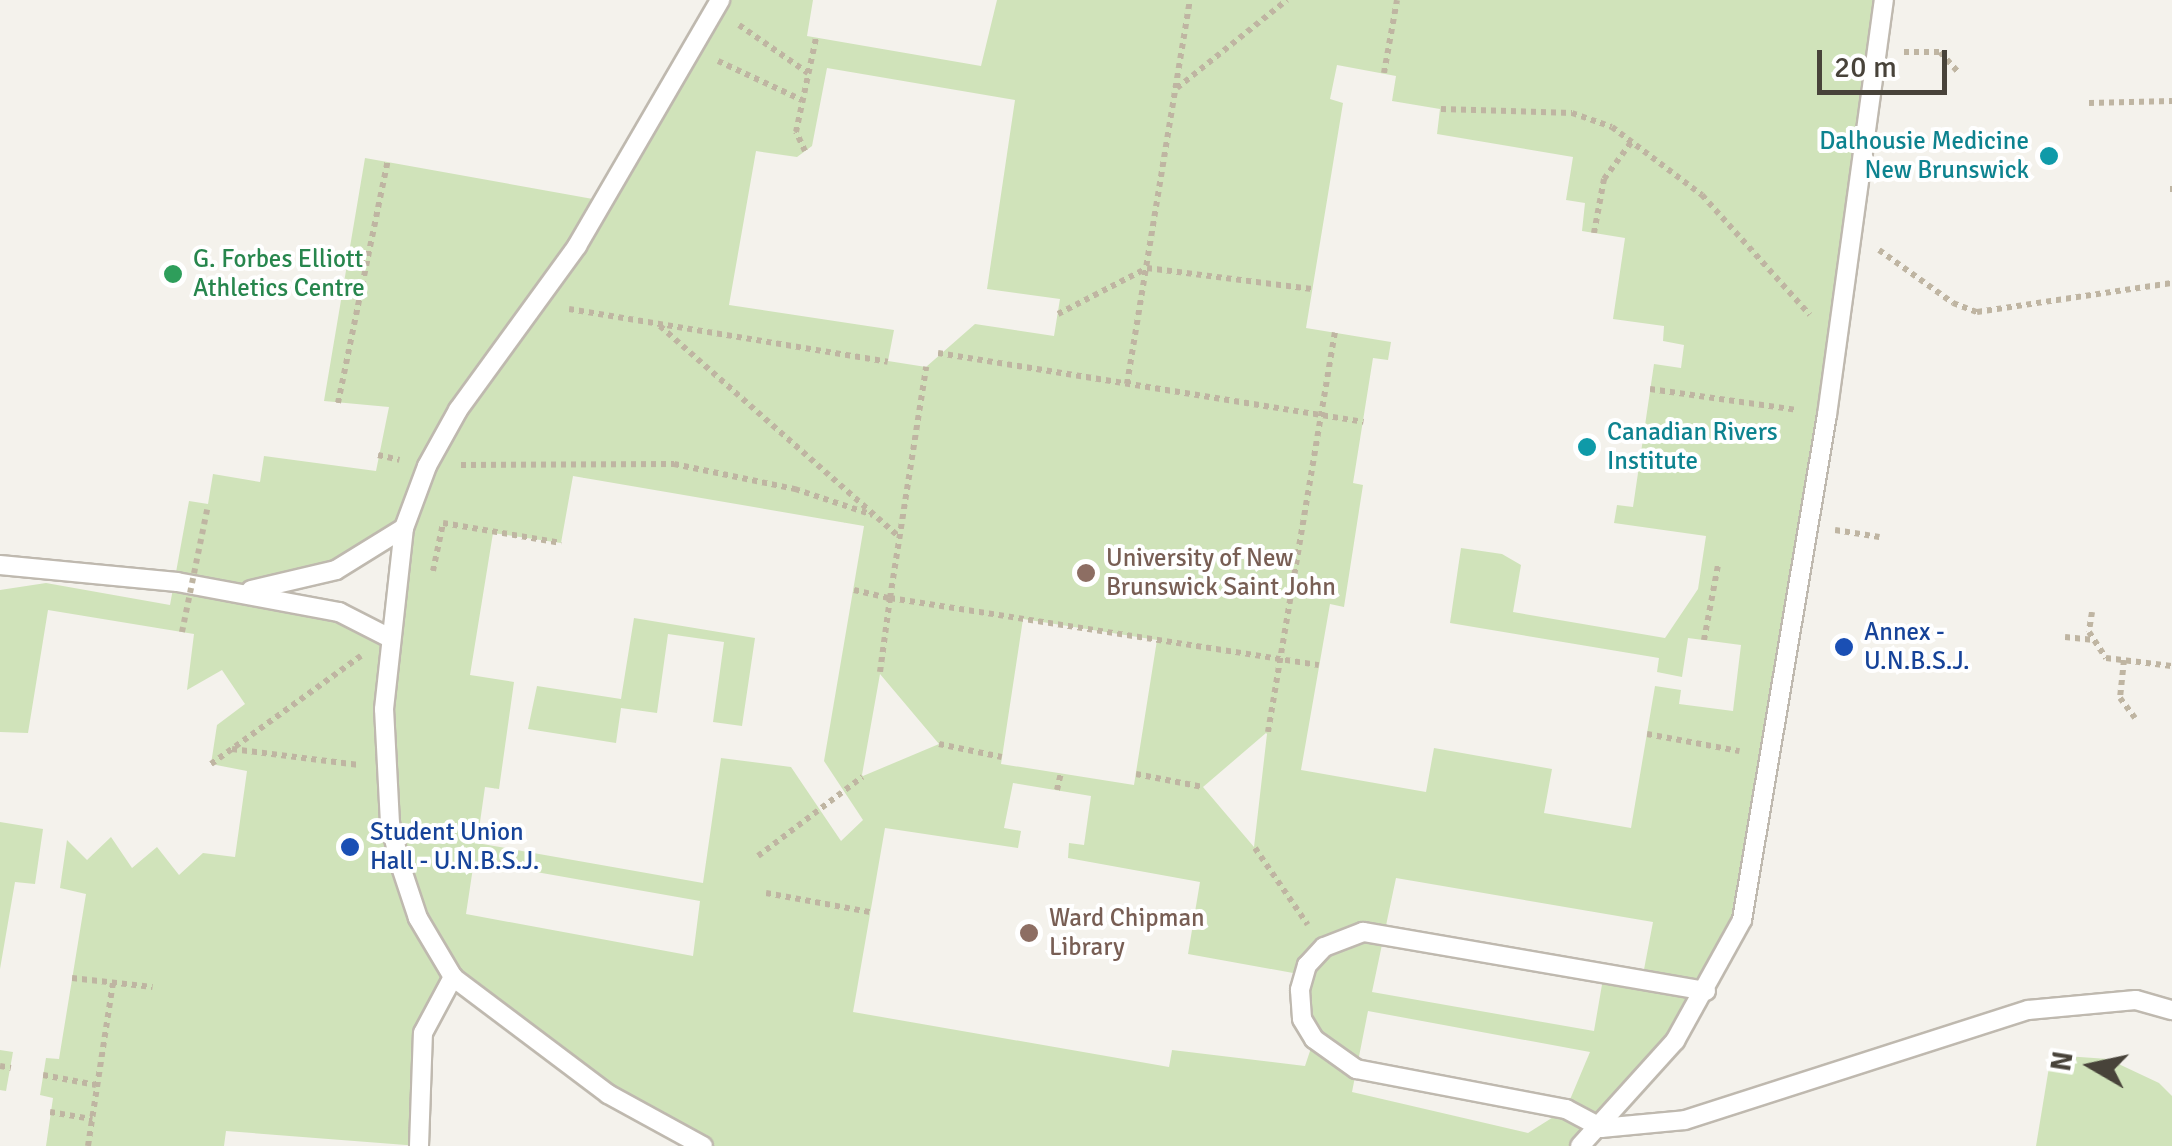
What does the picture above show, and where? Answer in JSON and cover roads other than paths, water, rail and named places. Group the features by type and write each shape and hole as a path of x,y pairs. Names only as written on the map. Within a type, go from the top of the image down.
{"lane":[{"path":"1580,1146 1641,1086 1706,991 1742,920 1827,415 1884,0"},
{"path":"703,1146 608,1094 454,977 418,918 401,867 386,768 388,637 404,528 426,466 458,410 538,304 718,4"},
{"path":"235,592 336,570 404,528"},
{"path":"0,565 235,592 340,612 388,637"},
{"path":"1706,991 1384,934 1352,935 1324,948 1306,965 1300,990 1302,1019 1332,1056 1356,1069 1566,1109 1600,1128 1685,1120 2028,1010 2136,1000 2172,1010"},
{"path":"419,1146 423,1033 454,977"}],"place":[{"name":"Dalhousie Medicine New Brunswick","path":"2049,156"},
{"name":"G. Forbes Elliott Athletics Centre","path":"173,274"},
{"name":"Canadian Rivers Institute","path":"1587,447"},
{"name":"University of New Brunswick Saint John","path":"1086,573"},
{"name":"Annex - U.N.B.S.J.","path":"1844,647"},
{"name":"Student Union Hall - U.N.B.S.J.","path":"350,847"},
{"name":"Ward Chipman Library","path":"1029,933"}]}
